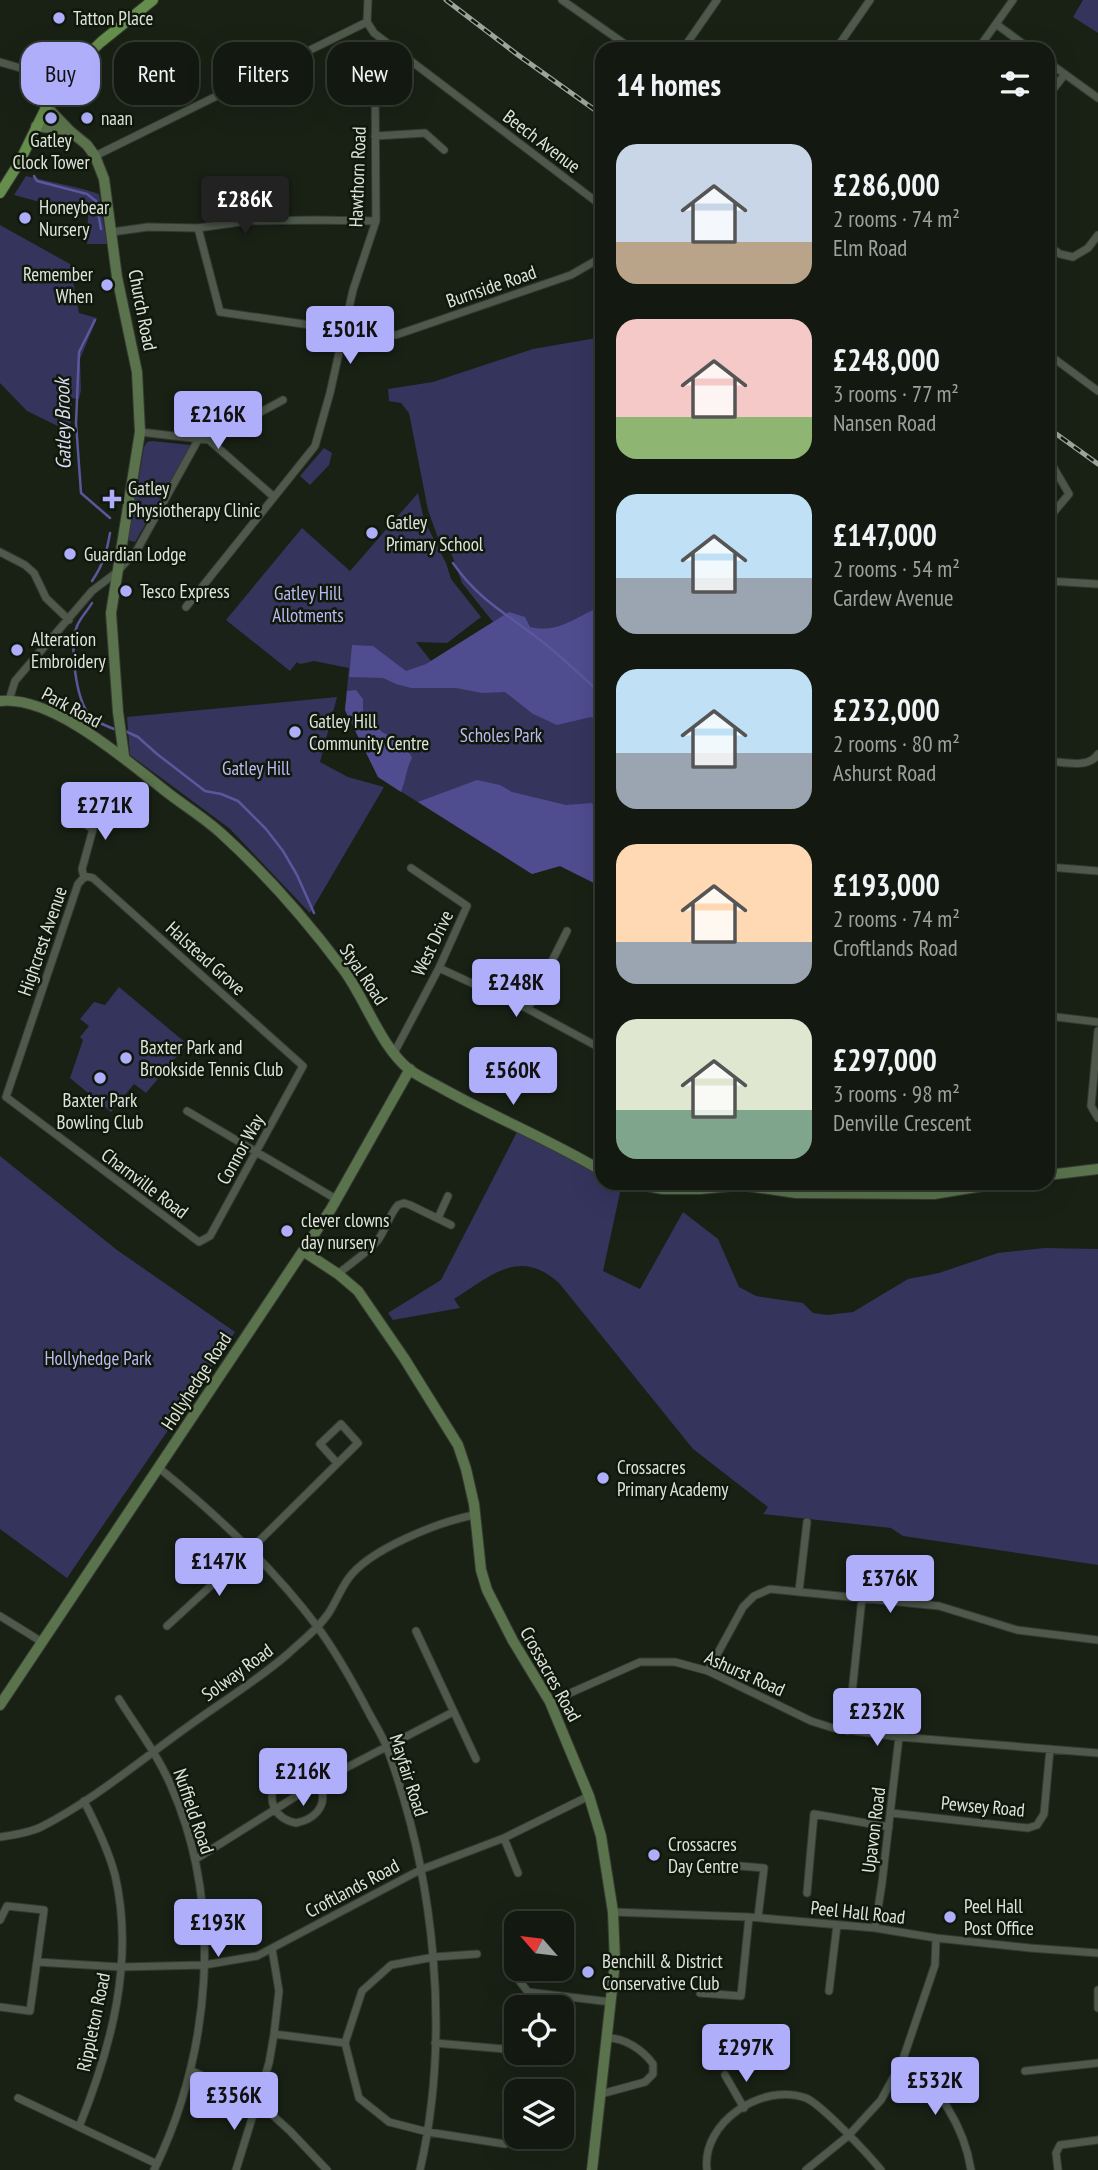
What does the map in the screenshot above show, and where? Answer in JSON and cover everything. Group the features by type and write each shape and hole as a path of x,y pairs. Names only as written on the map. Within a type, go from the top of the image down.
{"main road":[{"path":"100,43 153,0"},
{"path":"0,193 13,176 45,105"}],"street":[{"path":"95,156 367,22 368,0"},
{"path":"688,42 717,0"},
{"path":"841,42 870,0"},
{"path":"983,42 1013,0"},
{"path":"565,1 622,42"},
{"name":"Beech Avenue","path":"367,22 374,33 394,49 595,201"},
{"path":"996,24 1020,42"},
{"path":"0,62 21,68"},
{"path":"1055,67 1098,99"},
{"path":"1055,87 1065,74"},
{"name":"Church Road","path":"45,105 87,145 95,156 104,179 117,277 137,372 140,432 111,613 124,757"},
{"name":"Hawthorn Road","path":"186,607 315,446 353,290 376,221 375,105"},
{"path":"36,126 71,131"},
{"path":"375,136 425,133 444,150"},
{"path":"113,232 148,227 198,228 247,221 376,221"},
{"name":"Burnside Road","path":"198,228 220,312 396,335 571,275 595,261"},
{"path":"1055,250 1069,257 1077,256 1088,248 1098,235"},
{"path":"1088,248 1098,255"},
{"path":"1055,359 1098,391"},
{"path":"209,440 284,400"},
{"path":"140,432 209,440 274,496"},
{"path":"5,701 15,681 92,591 117,572 137,550 199,438"},
{"path":"1055,470 1069,494 1055,511"},
{"path":"0,552 34,573 46,598 69,620"},
{"path":"1055,581 1098,584"},
{"name":"Park Road","path":"5,701 25,702 51,712 124,757"},
{"path":"1055,761 1089,762 1096,759 1098,754"},
{"name":"Styal Road","path":"124,757 221,833 278,890 345,971 394,1053 410,1069 463,1100 562,1147 595,1167"},
{"name":"Highcrest Avenue","path":"6,1097 78,884 84,877 82,869 93,830 85,824"},
{"name":"West Drive","path":"394,1053 439,968 467,906 411,868"},
{"path":"1055,868 1098,871"},
{"name":"Halstead Grove","path":"84,877 93,878 303,1066"},
{"path":"528,1009 567,931"},
{"path":"439,968 528,1009 595,1045"},
{"path":"1055,1017 1098,1022"},
{"path":"1096,1119 1091,1106 1098,1031"},
{"name":"Connor Way","path":"199,1242 211,1236 303,1066"},
{"name":"Hollyhedge Road","path":"0,1705 337,1199 410,1069"},
{"name":"Charnville Road","path":"6,1097 199,1242"},
{"path":"187,1111 337,1199"},
{"path":"1055,1174 1098,1169"},
{"path":"843,1190 934,1194 958,1190"},
{"path":"438,1218 449,1196"},
{"path":"338,1274 372,1247 398,1205 410,1205 451,1225"},
{"name":"Crossacres Road","path":"303,1251 358,1291 458,1445 466,1468 481,1570 487,1590 513,1641 550,1702 589,1796 601,1836 613,1912 615,1962 592,2170"},
{"path":"167,1626 251,1549 358,1443 341,1424 320,1444 337,1463"},
{"name":"Mayfair Road","path":"159,1468 251,1549 317,1626 355,1685 386,1746 404,1799 421,1870 433,1957 435,2043 428,2132 419,2170"},
{"name":"Solway Road","path":"0,1838 39,1828 84,1801 257,1677 317,1626 348,1579 372,1557 435,1526 474,1515"},
{"path":"799,1591 807,1522"},
{"path":"708,1671 743,1607 754,1596 770,1589 939,1606 1017,1630 1098,1640"},
{"path":"848,1731 862,1598"},
{"path":"0,1616 42,1642"},
{"path":"416,1632 476,1759"},
{"name":"Ashurst Road","path":"550,1702 640,1662 675,1662 708,1671 811,1721 832,1728 899,1737 1098,1754"},
{"name":"Nuffield Road","path":"119,1699 171,1786 182,1812 196,1859 204,1913 200,2017 190,2070 156,2167"},
{"path":"196,1859 317,1783 453,1712"},
{"name":"Upavon Road","path":"875,1928 899,1737"},
{"name":"Pewsey Road","path":"891,1813 1028,1828 1037,1825 1044,1814 1051,1749"},
{"path":"292,1770 302,1770 317,1783 324,1801 314,1816 296,1823 280,1817 274,1810 271,1798 276,1779 292,1770"},
{"name":"Croftlands Road","path":"37,1962 121,1967 204,1965 257,1956 421,1870 504,1838 589,1796"},
{"name":"Rippleton Road","path":"79,2127 107,2050 118,1996 122,1931 115,1875 105,1843 84,1801"},
{"path":"807,1893 814,1814 889,1827"},
{"path":"504,1838 518,1872"},
{"path":"700,1993 741,1996 764,1868 740,1866"},
{"path":"0,1920 7,1906 44,1910 30,2011 0,2007"},
{"name":"Peel Hall Road","path":"613,1912 754,1917 875,1928 936,1938 1030,1948 1098,1953"},
{"path":"829,1991 836,1925"},
{"path":"806,2170 848,2136 881,2100 902,2062 935,1965 936,1938"},
{"path":"236,2170 269,2063 274,2034 279,1991 272,1949"},
{"path":"477,1954 433,1957 391,1965 362,1990 345,2043 359,2098 389,2122 428,2132 504,2144"},
{"path":"520,1981 528,1992 611,2002"},
{"path":"1098,1990 1098,2008"},
{"path":"274,2034 345,2043"},
{"path":"601,2094 645,2082 653,2074 653,2064 648,2057 619,2038 608,2038"},
{"path":"435,2043 504,2049"},
{"path":"902,2062 924,2078 952,2117 971,2170"},
{"path":"1025,2071 1098,2063"},
{"path":"190,2070 258,2102 327,2170"},
{"path":"725,2075 744,2108"},
{"path":"707,2170 709,2147 728,2118 771,2096 795,2095 817,2104 881,2170"},
{"path":"18,2098 156,2167"},
{"path":"1058,2170 1056,2153 1060,2146 1098,2140"}],"green space":[{"path":"1083,0 1098,0 1098,33 1073,17"},
{"path":"26,176 99,194 107,244 87,244 88,215 14,195"},
{"path":"0,225 70,264 79,313 97,318 80,359 81,390 79,399 72,398 70,432 27,411 0,383"},
{"name":"Scholes Park","path":"595,338 595,884 560,866 532,874 378,777 345,710 349,668 314,661 300,664 297,662 290,671 226,620 302,528 350,571 418,493 424,520 446,563 451,579 481,617 447,643 416,642 431,661 493,622 462,583 452,555 438,538 428,510 409,413 401,403 389,401 388,389 433,382 533,349"},
{"path":"147,442 191,445 135,542 128,540 144,447"},
{"path":"324,448 332,453 329,465 310,485 300,476"},
{"name":"Gatley Hill","path":"337,697 320,762 348,777 384,787 310,913 229,828 130,755 127,717"},
{"name":"Baxter Park and Brookside Tennis Club","path":"119,987 187,1044 146,1093 134,1084 111,1112 70,1078 83,1040 80,1037 89,1026 80,1019 94,1002 105,1005"},
{"path":"517,1132 595,1173 595,1190 621,1190 603,1271 640,1289 683,1212 718,1239 739,1287 756,1296 803,1303 813,1313 827,1315 853,1312 908,1279 939,1273 998,1253 1045,1248 1098,1249 1098,1565 903,1536 891,1528 763,1514 768,1507 693,1449 559,1283 545,1272 518,1266 505,1269 454,1299 460,1308 393,1320 388,1313 441,1280"},
{"name":"Hollyhedge Park","path":"0,1156 117,1250 235,1332 67,1578 0,1529"}],"shaded area":[{"path":"595,610 595,719 591,717 557,725 533,714 505,692 411,688 383,678 349,677 352,645 373,646 406,671 426,664 509,612 525,617 530,627 541,629 568,623"},
{"path":"356,690 363,699 363,713 382,732 405,744 412,758 401,792 378,777 345,710 347,691"},
{"path":"477,780 566,805 592,803 595,807 595,884 560,866 532,874 418,802"}],"waterway":[{"name":"Gatley Brook","path":"34,176 37,181 87,194 96,201 101,229"},
{"name":"Gatley Brook","path":"95,320 79,352 76,423 81,493 110,518"},
{"name":"Gatley Brook","path":"92,581 104,558 110,533"},
{"name":"Gatley Brook","path":"453,563 484,598 544,643 595,688"},
{"name":"Gatley Brook","path":"92,603 78,623 75,635 75,673 81,698 90,716 114,729"},
{"name":"Gatley Brook","path":"125,731 138,737 205,791 238,801 283,851 314,913"}],"railway":[{"path":"446,0 595,110"},
{"path":"1055,433 1098,464"}],"place":[{"name":"Tatton Place","path":"59,18"},
{"name":"Gatley Clock Tower","path":"51,118"},
{"name":"naan","path":"87,118"},
{"name":"Honeybear Nursery","path":"25,218"},
{"name":"Remember When","path":"107,285"},
{"name":"Gatley Physiotherapy Clinic","path":"112,499"},
{"name":"Gatley Primary School","path":"372,533"},
{"name":"Guardian Lodge","path":"70,554"},
{"name":"Tesco Express","path":"126,591"},
{"name":"Alteration Embroidery","path":"17,650"},
{"name":"Gatley Hill Community Centre","path":"295,732"},
{"name":"Baxter Park and Brookside Tennis Club","path":"126,1058"},
{"name":"Baxter Park Bowling Club","path":"100,1078"},
{"name":"clever clowns day nursery","path":"287,1231"},
{"name":"Crossacres Primary Academy","path":"603,1478"},
{"name":"Crossacres Day Centre","path":"654,1855"},
{"name":"Peel Hall Post Office","path":"950,1917"},
{"name":"Benchill & District Conservative Club","path":"588,1972"}],"park label":[{"name":"Gatley Hill Allotments","path":"308,604"}]}
